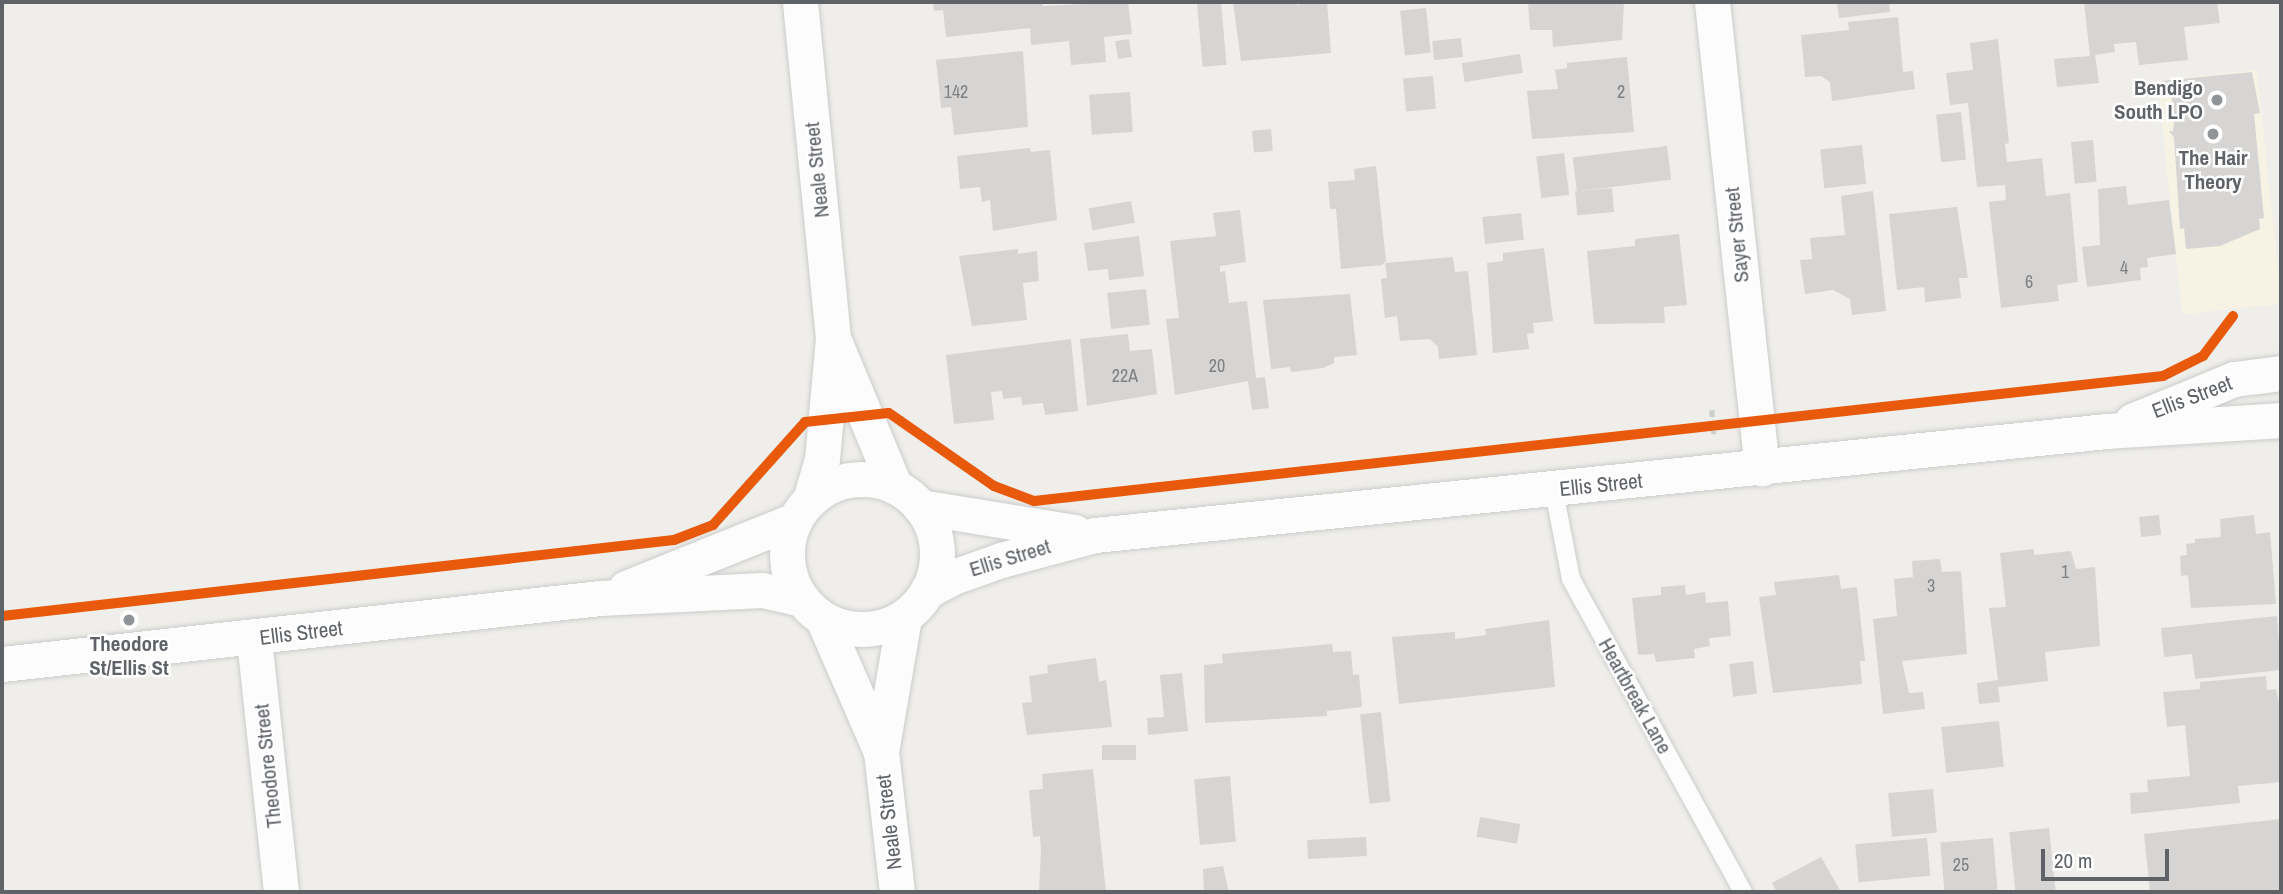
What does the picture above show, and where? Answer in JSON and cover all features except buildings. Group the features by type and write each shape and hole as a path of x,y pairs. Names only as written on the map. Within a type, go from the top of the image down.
{"street":[{"name":"Neale Street","path":"800,2 833,338 822,459 803,510"},
{"name":"Sayer Street","path":"1712,2 1762,468"},
{"name":"Neale Street","path":"833,338 908,497"},
{"name":"Ellis Street","path":"2106,431 2234,379 2281,373"},
{"name":"Ellis Street","path":"928,591 953,577 1001,560 1095,535 1553,491 2106,431 2281,420"},
{"path":"851,480 908,497 937,548 928,591 904,617 862,629 812,609 787,561 803,510 829,487 851,480"},
{"name":"Ellis Street","path":"908,497 1095,535"},
{"name":"Ellis Street","path":"600,598 803,510"},
{"name":"Ellis Street","path":"2,664 254,639 600,598 762,590 812,609"},
{"name":"Neale Street","path":"812,609 881,752"},
{"name":"Neale Street","path":"897,892 881,752 904,617"},
{"name":"Theodore Street","path":"254,639 281,892"}],"lane":[{"name":"Heartbreak Lane","path":"1553,491 1571,579 1743,892"}],"path":[{"path":"1699,427 1757,421"}],"shaded area":[{"path":"2257,70 2281,304 2182,314 2158,80"}],"cycle path":[{"path":"2,616 674,540 713,525 805,422 889,413 994,486 1034,501 2163,376 2203,356 2233,316"}],"place":[{"name":"Bendigo South LPO","path":"2217,100"},
{"name":"The Hair Theory","path":"2213,134"},
{"name":"Theodore St/Ellis St","path":"129,620"}]}
